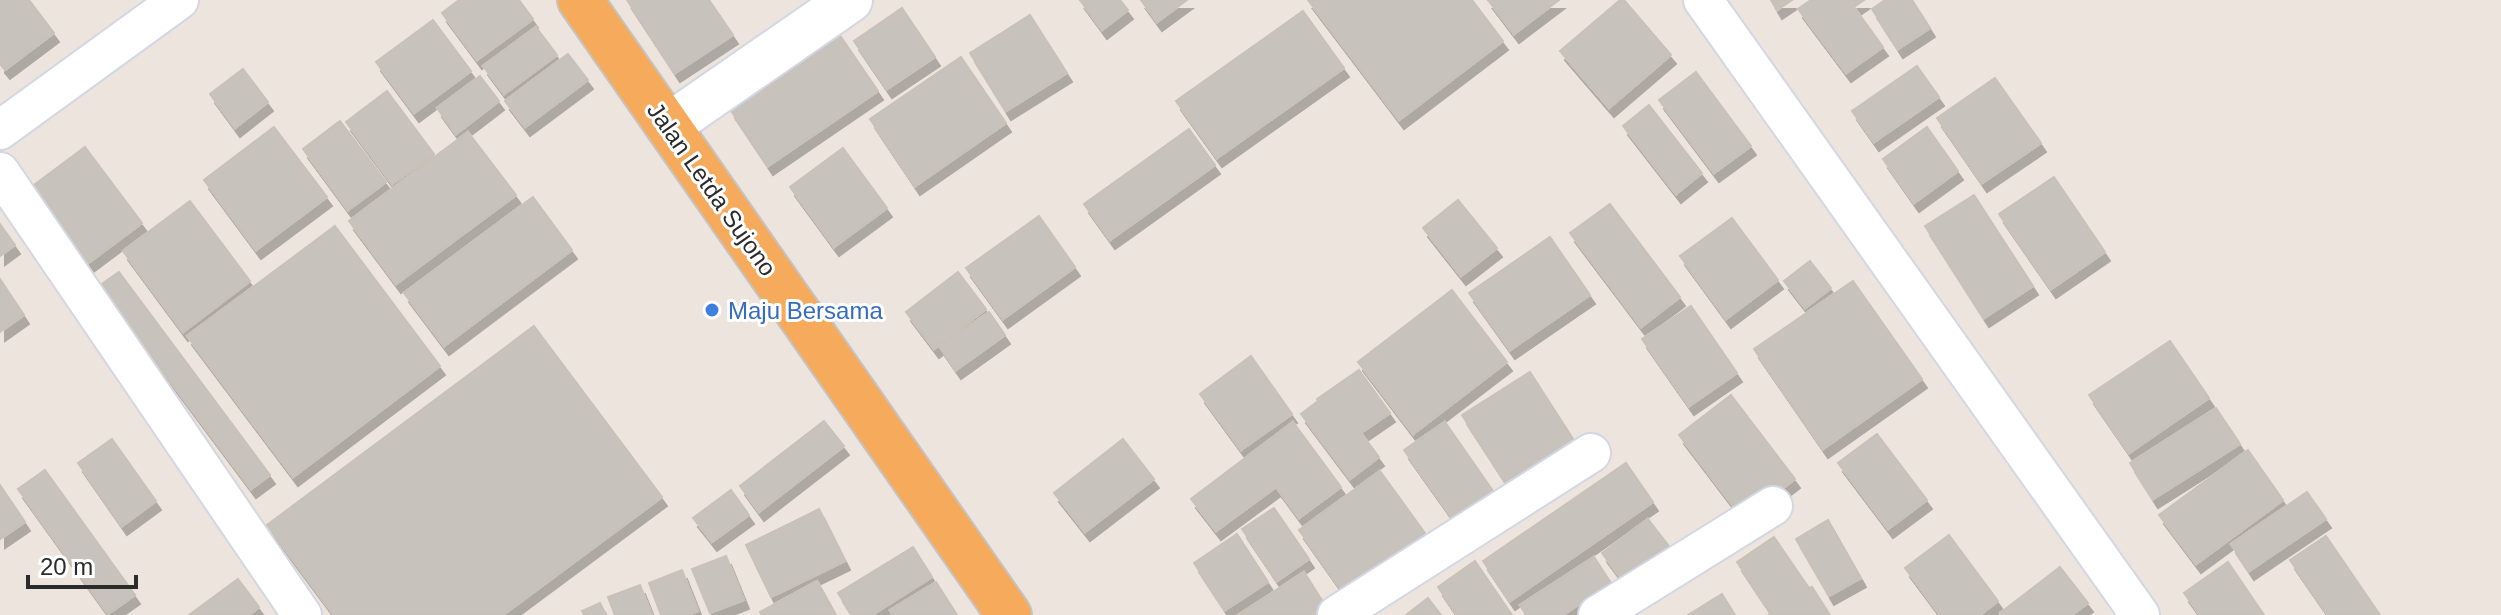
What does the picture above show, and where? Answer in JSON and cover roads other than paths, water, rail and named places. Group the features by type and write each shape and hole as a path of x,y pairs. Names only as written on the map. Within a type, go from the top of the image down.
{"highway":[{"name":"Jalan Letda Sujono","path":"580,0 1009,615"}],"street":[{"path":"0,130 179,0"},
{"path":"668,126 850,0"},
{"path":"1703,0 2140,615"},
{"path":"0,172 302,615"},
{"path":"1337,615 1591,453"},
{"path":"1598,615 1773,506"}],"place":[{"name":"Maju Bersama","path":"712,310"}]}
